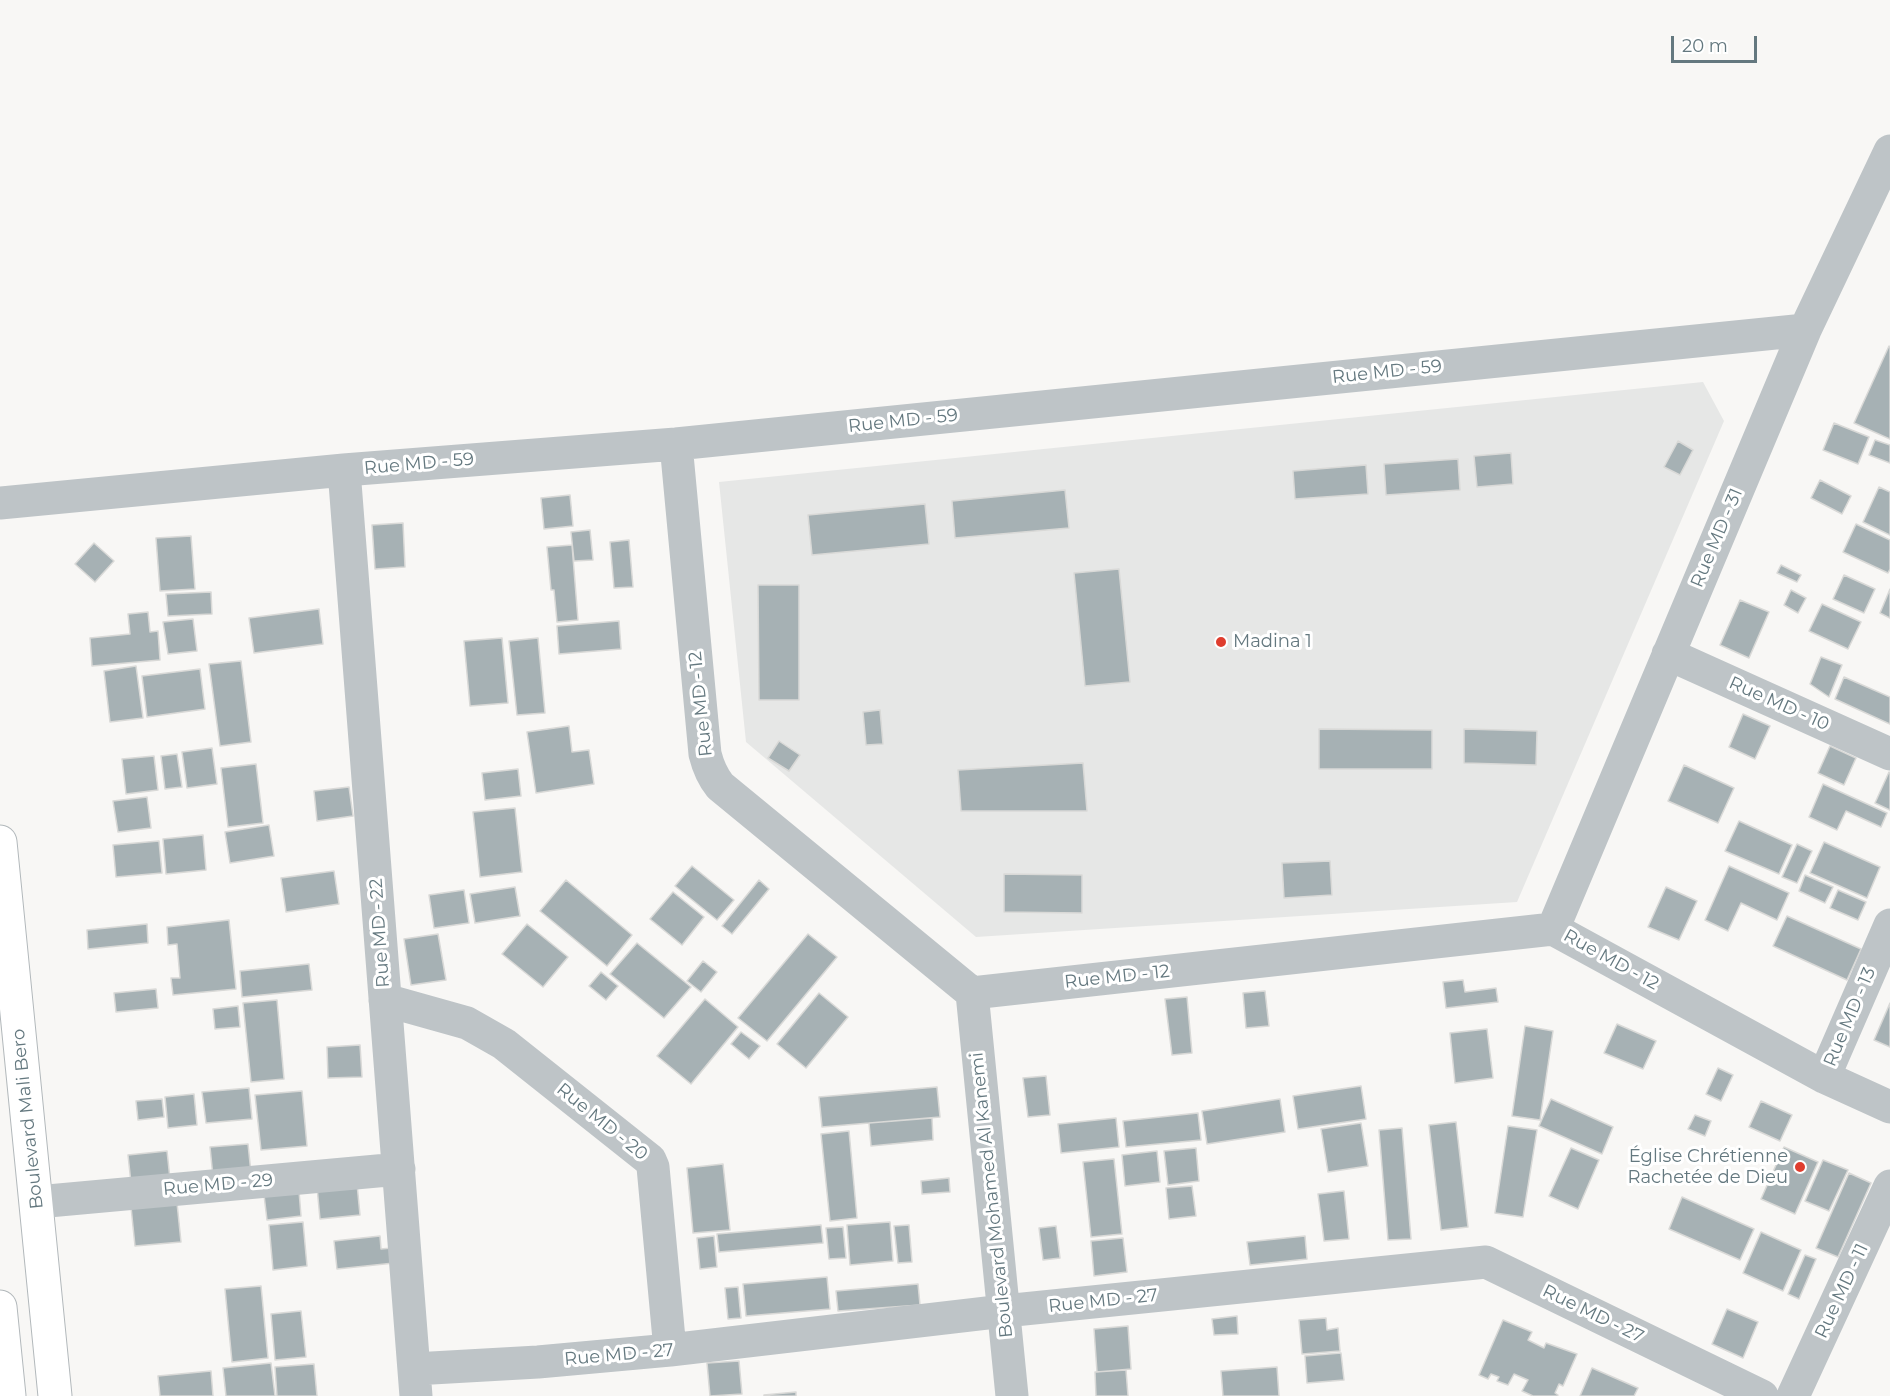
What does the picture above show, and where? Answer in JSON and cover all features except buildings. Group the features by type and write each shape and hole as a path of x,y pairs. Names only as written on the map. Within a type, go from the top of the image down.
{"main road":[{"name":"Boulevard Mali Bero","path":"0,842 9,1018 37,1202 55,1396"},
{"path":"0,1307 9,1396"}],"street":[{"name":"Rue MD - 31","path":"1553,929 1805,330 1890,151"},
{"name":"Rue MD - 59","path":"0,503 344,470 676,444 1805,330"},
{"name":"Rue MD - 12","path":"676,444 708,767 720,786 972,993 1553,929 1824,1077 1890,1107"},
{"name":"Rue MD - 22","path":"344,470 415,1382"},
{"name":"Rue MD - 10","path":"1668,654 1890,754"},
{"name":"Rue MD - 13","path":"1824,1077 1890,924"},
{"name":"Boulevard Mohamed Al Kanemi","path":"972,993 1012,1396"},
{"name":"Rue MD - 20","path":"385,1000 467,1023 490,1035 650,1160 653,1167 670,1350"},
{"name":"Rue MD - 29","path":"37,1202 399,1168"},
{"name":"Rue MD - 11","path":"1794,1396 1890,1186"},
{"name":"Rue MD - 27","path":"415,1382 538,1362 670,1350 1004,1311 1486,1262 1762,1396"}],"shaded area":[{"path":"1703,382 1724,421 1517,902 976,937 746,742 719,482"}],"place":[{"name":"Madina 1","path":"1221,642"},
{"name":"Église Chrétienne Rachetée de Dieu","path":"1800,1167"}]}
